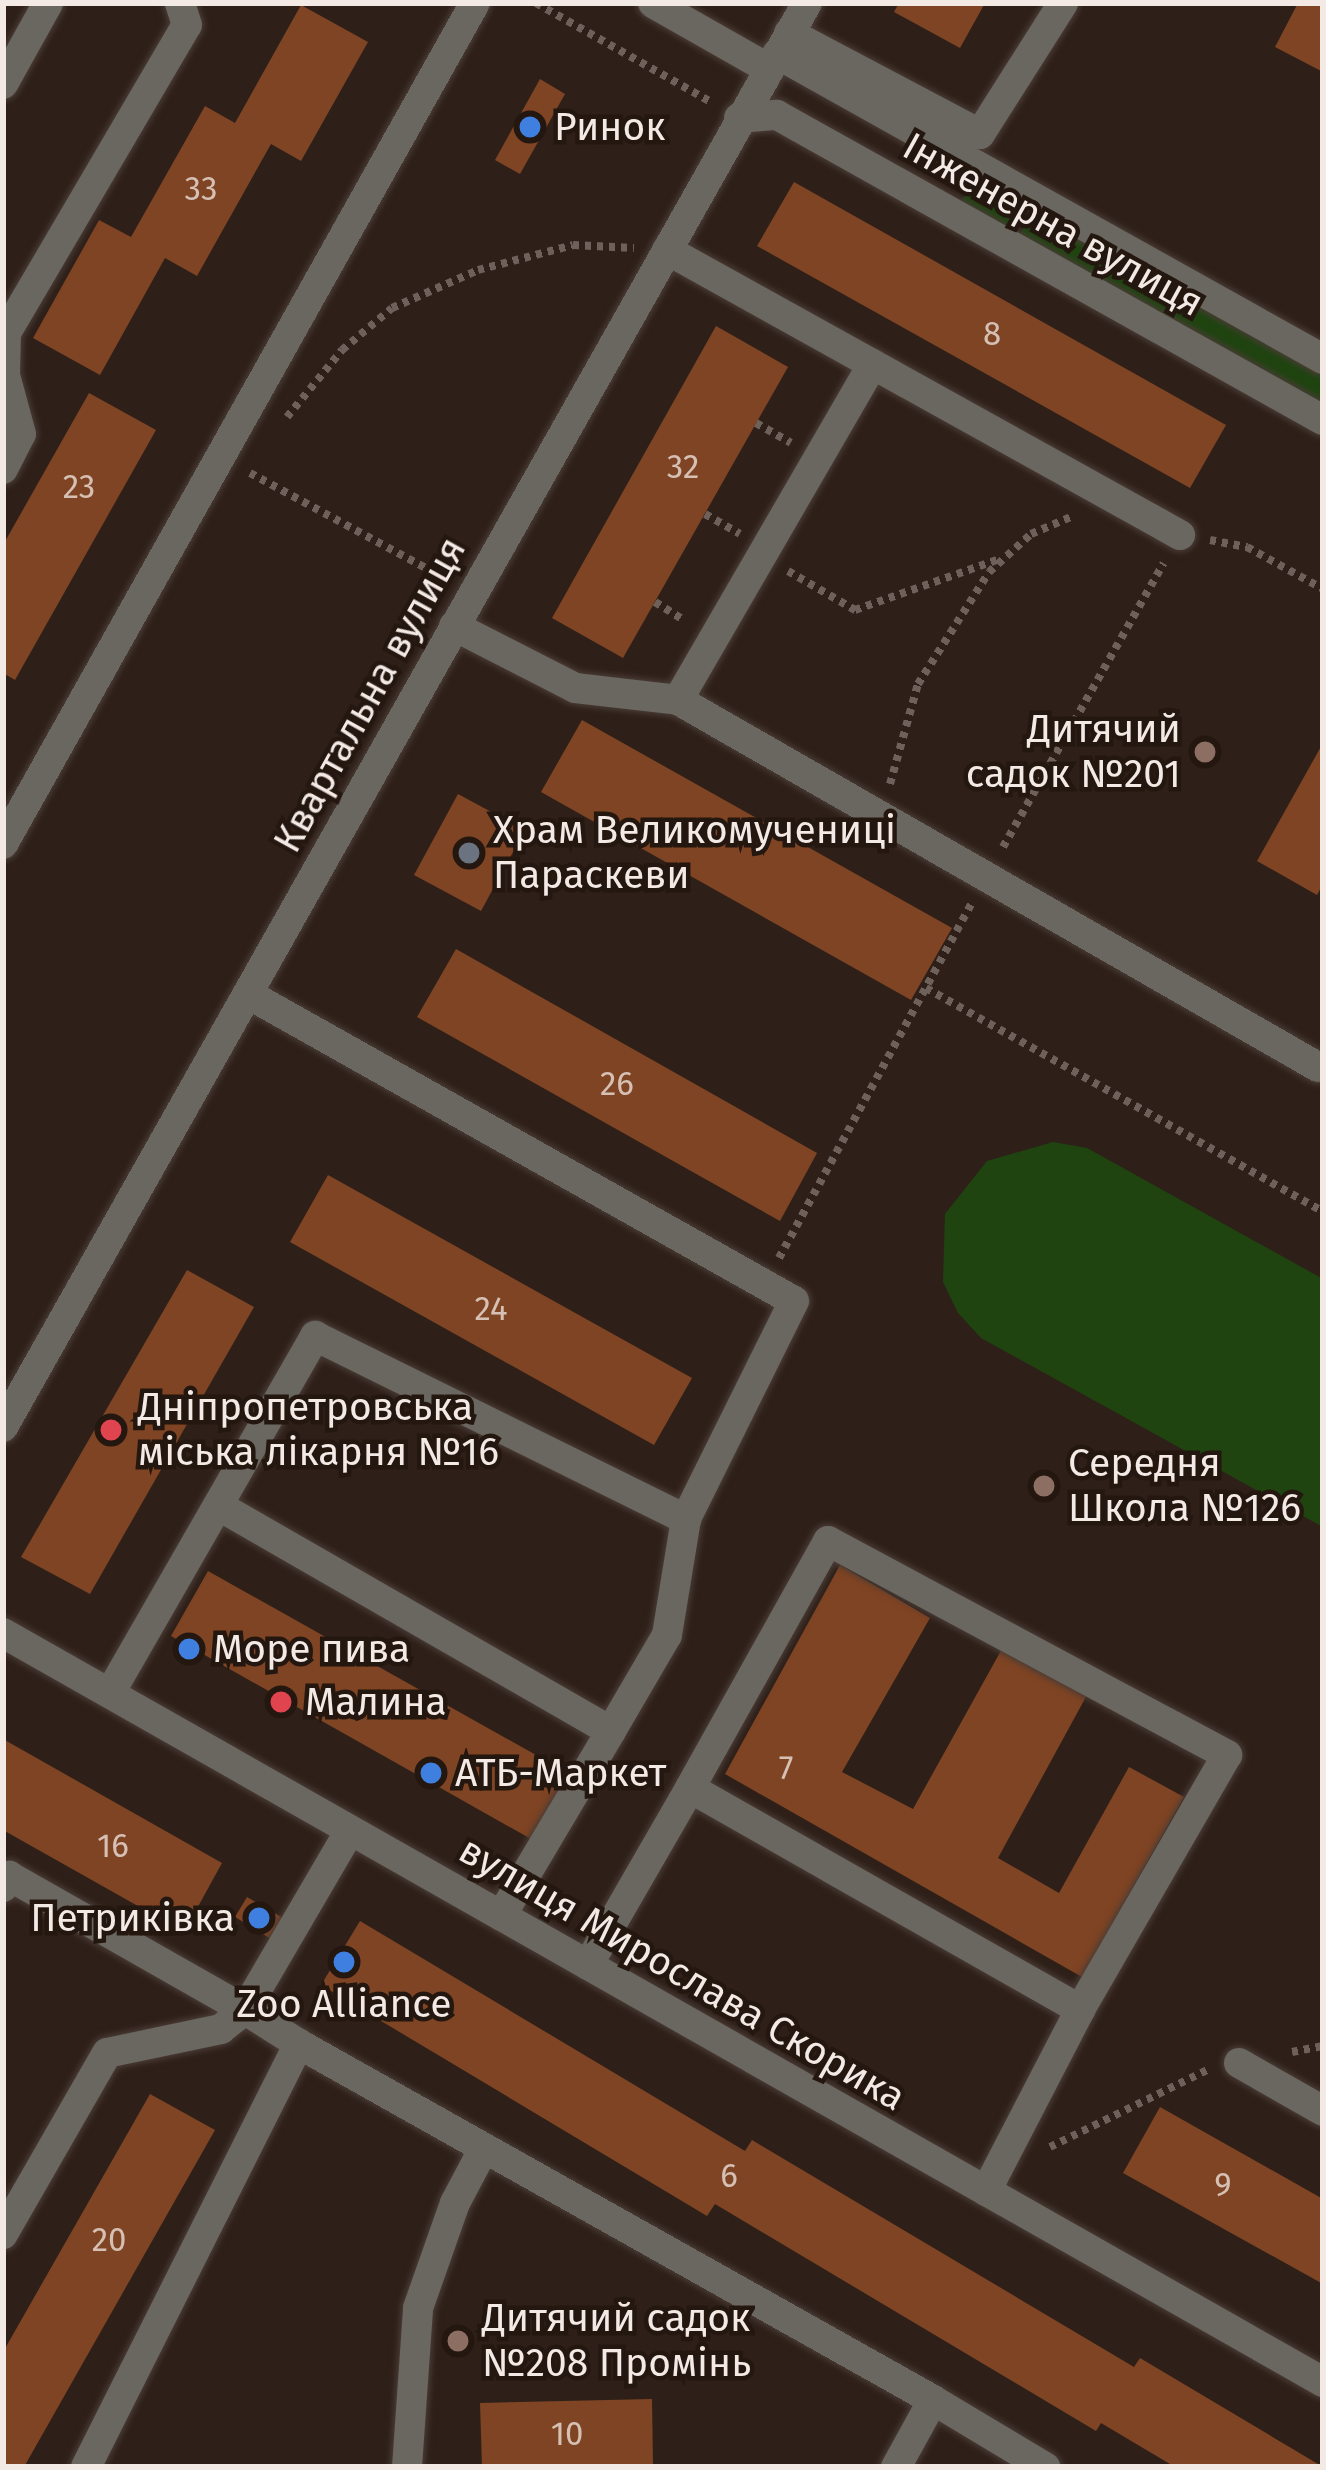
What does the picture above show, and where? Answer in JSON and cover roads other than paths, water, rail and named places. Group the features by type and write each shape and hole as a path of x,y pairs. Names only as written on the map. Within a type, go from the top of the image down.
{"street":[{"path":"3,84 48,3"},
{"path":"3,469 22,434 5,375 6,333 188,25 180,3"},
{"path":"3,844 475,3"},
{"name":"Інженерна вулиця","path":"653,3 980,134 1063,3"},
{"name":"Квартальна вулиця","path":"3,1427 807,3"},
{"name":"Інженерна вулиця","path":"778,52 1323,359"},
{"name":"Інженерна вулиця","path":"740,118 777,115 1323,421"},
{"path":"667,250 1180,535"},
{"path":"678,700 873,364"},
{"path":"454,626 575,688 678,700 1318,1067"},
{"path":"248,994 794,1300 686,1519 667,1635 501,1916"},
{"path":"110,1694 315,1336 686,1519"},
{"path":"219,1506 611,1731"},
{"path":"588,1965 828,1541 1227,1755 1080,2010 986,2191"},
{"name":"вулиця Мирослава Скорика","path":"3,1633 1323,2383"},
{"path":"690,1788 1080,2010"},
{"path":"3,2234 107,2053 221,2029 245,2010 350,1829"},
{"path":"3,1887 9,1876 1045,2467"},
{"path":"86,2467 299,2044"},
{"path":"1239,2063 1323,2111"},
{"path":"407,2467 418,2308 455,2203 484,2148"},
{"path":"896,2467 933,2401"}],"place":[{"name":"Ринок","path":"530,127"},
{"name":"Дитячий садок №201","path":"1205,752"},
{"name":"Храм Великомучениці Параскеви","path":"469,853"},
{"name":"Дніпропетровська міська лікарня №16","path":"111,1430"},
{"name":"Середня Школа №126","path":"1044,1486"},
{"name":"Море пива","path":"189,1649"},
{"name":"Малина","path":"281,1702"},
{"name":"АТБ-Маркет","path":"431,1773"},
{"name":"Петриківка","path":"259,1918"},
{"name":"Zoo Alliance","path":"344,1962"},
{"name":"Дитячий садок №208 Промінь","path":"458,2341"}]}
